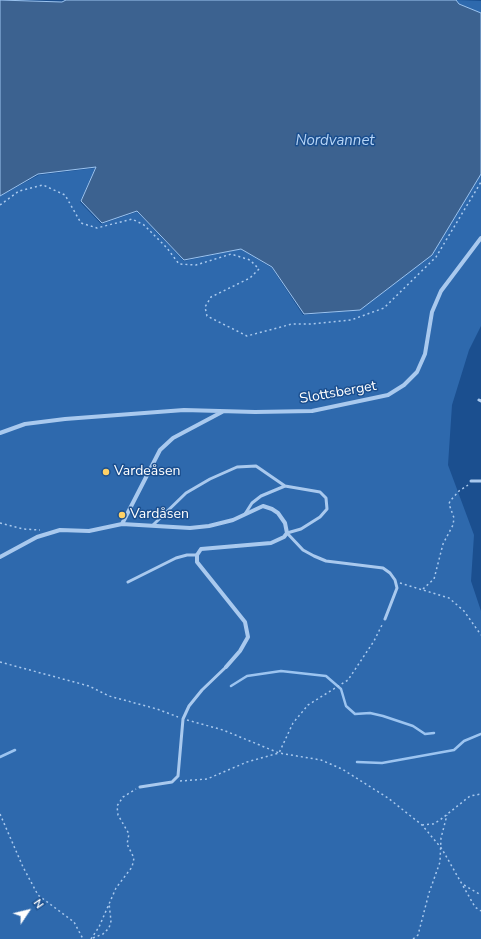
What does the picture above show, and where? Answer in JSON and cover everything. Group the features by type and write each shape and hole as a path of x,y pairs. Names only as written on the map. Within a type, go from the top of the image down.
{"street":[{"name":"Slottsberget","path":"0,433 24,424 65,419 184,410 222,412 312,411 388,395 404,385 417,372 425,354 432,312 441,290 481,238"},
{"name":"Slottsberget","path":"122,524 160,450 172,438 222,412"},
{"path":"0,558 37,537 60,530 89,531 122,524 190,528 222,525 263,506 272,509 285,523 288,533 284,537 271,542 210,547 201,549 197,555 197,562 245,622 248,637 240,651 226,667"}],"lane":[{"path":"153,525 186,493 210,479 237,467 256,466 285,486 320,492 326,498 327,509 320,517 301,529 288,533 304,550 326,561 383,568 395,580 396,594 385,619"},
{"path":"471,481 481,481"},
{"path":"245,514 252,503 261,496 285,486"},
{"path":"128,582 176,558 197,555"},
{"path":"140,787 172,782 178,776 183,719 188,706 226,667"}],"path":[{"path":"0,205 19,191 43,185 65,195 81,223 97,228 132,219 144,225 167,248 179,264 196,265 232,254 250,260 259,269 250,278 211,297 205,306 207,316 247,336 292,324 310,324 351,320 384,308 436,257 481,182"},
{"path":"423,589 434,579 443,544 453,525 454,518 449,504 450,501 459,491 476,481"},
{"path":"0,523 24,529 45,530"},
{"path":"395,580 449,598 456,603 481,635"},
{"path":"172,782 207,779 247,762 279,753 293,723 308,705 348,680 374,641 385,619"},
{"path":"0,662 89,686 109,696 157,709 183,719 223,730 279,753 321,760 342,769 388,798 422,825 442,849 464,885 475,907 481,911"},
{"path":"91,939 99,927 116,888 132,867 134,858 128,844 129,834 118,815 118,806 123,797 140,787"},
{"path":"422,825 433,824 447,815 470,796 481,794"},
{"path":"0,814 23,867 38,895 74,922 83,939"},
{"path":"414,939 418,935 429,893 440,862 442,849 440,838 447,815"},
{"path":"464,885 481,895"},
{"path":"91,939 103,934 109,928 111,921 109,903"}],"shaded area":[{"path":"456,0 481,1 481,13 459,4"},
{"path":"95,168 80,202 101,224 137,212 184,261 241,249 272,268 303,315 360,310 432,255 481,174 481,326 469,350 452,405 448,465 474,535 471,581 481,611 481,939 0,939 0,196 39,175"}],"water":[{"name":"Nordvannet","path":"0,0 62,2 66,0 456,0 459,4 481,13 481,174 432,255 360,310 304,314 272,267 241,249 184,260 137,211 102,223 81,201 96,167 38,174 0,196"}],"waterway":[{"path":"231,686 247,676 281,671 326,676 341,689 346,706 355,714 370,713 383,716 413,726 425,734 434,733"},
{"path":"357,762 382,763 454,750 464,741 481,734"},
{"path":"0,757 15,750"}],"place":[{"name":"Vardeåsen","path":"106,472"},
{"name":"Vardåsen","path":"122,515"}]}
